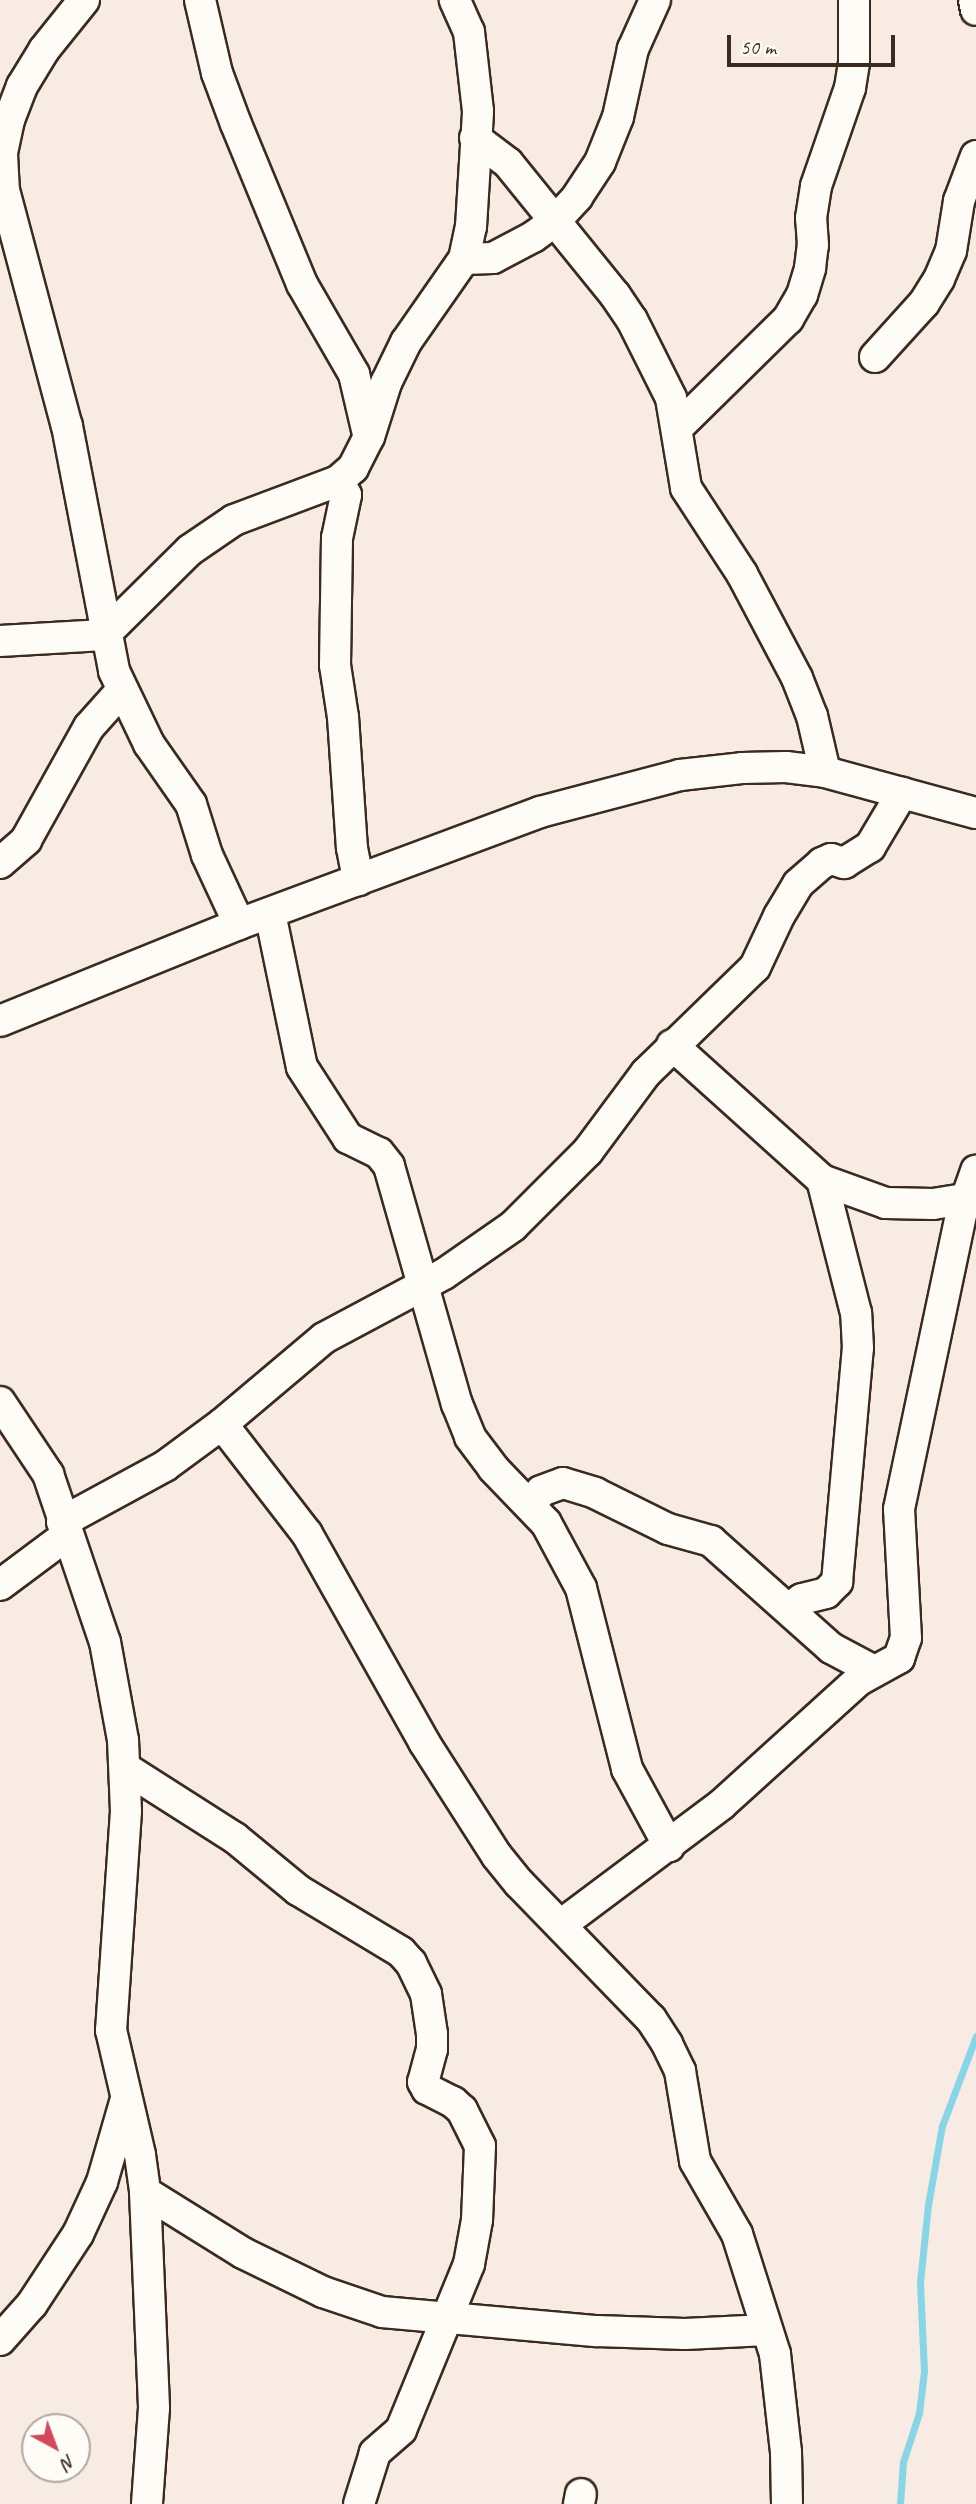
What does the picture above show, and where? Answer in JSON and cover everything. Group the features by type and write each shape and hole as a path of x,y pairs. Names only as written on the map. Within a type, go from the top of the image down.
{"street":[{"path":"84,0 44,50 22,86 2,146 4,190 67,426 104,635 122,690 149,744 191,804 207,855 240,924"},
{"path":"200,0 217,73 236,124 302,284 354,374 369,438"},
{"path":"0,641 104,635 190,550 234,520 338,481 353,468 369,438 386,383 406,342 464,260 471,227 478,111 469,32 455,0"},
{"path":"469,32 480,0"},
{"path":"464,260 492,258 533,237 555,221 577,197 600,163 618,117 633,49 655,0"},
{"path":"677,428 788,319 802,295 813,245 811,218 816,187 850,88 854,63 854,0"},
{"path":"974,0 976,10"},
{"path":"475,138 508,163 632,320 671,398 677,428 678,455 686,488 742,574 797,678 812,716 825,772"},
{"path":"875,357 924,303 939,279 951,251 958,201 976,156"},
{"path":"338,481 346,495 337,538 335,665 343,717 352,848 358,880"},
{"path":"0,863 26,840 89,727 122,690"},
{"path":"0,1021 240,924 540,812 667,778 742,768 786,767 825,772 976,813"},
{"path":"0,1585 65,1528 165,1466 222,1424 324,1338 422,1287 465,1261 513,1226 588,1151 646,1073 672,1045 755,967 779,916 799,884 822,863 831,859 844,863 870,847 902,793"},
{"path":"270,913 302,1067 348,1138 379,1153 389,1166 422,1287 457,1404 470,1437 493,1468 531,1504 560,1546 581,1588 627,1769 669,1846"},
{"path":"672,1045 822,1180 886,1203 933,1204 966,1199"},
{"path":"562,1924 721,1805 839,1697 874,1671 899,1658 905,1638 899,1509 966,1199 976,1171"},
{"path":"789,1609 802,1599 826,1593 836,1581 858,1348 856,1313 822,1180"},
{"path":"0,1402 43,1465 110,1664 118,1699 126,1811 111,2030 141,2155 145,2192 154,2408 147,2504"},
{"path":"222,1424 307,1534 424,1742 498,1856 519,1883 562,1924 650,2019 667,2044 680,2071 695,2161 737,2234 767,2330 779,2377 787,2504"},
{"path":"531,1504 541,1491 563,1483 595,1493 668,1528 711,1541 831,1648 874,1671"},
{"path":"125,1768 234,1838 298,1890 401,1952 420,1975 432,2034 432,2049 423,2082 427,2089 453,2102 462,2110 480,2146 482,2158 477,2220 469,2264 401,2430 375,2453 359,2504"},
{"path":"0,2340 32,2304 78,2234 102,2182 126,2099"},
{"path":"145,2192 243,2253 323,2292 382,2312 448,2320 685,2334 767,2330"}],"waterway":[{"path":"900,2504 903,2462 919,2413 924,2371 920,2282 928,2205 942,2126 976,2036"}]}
